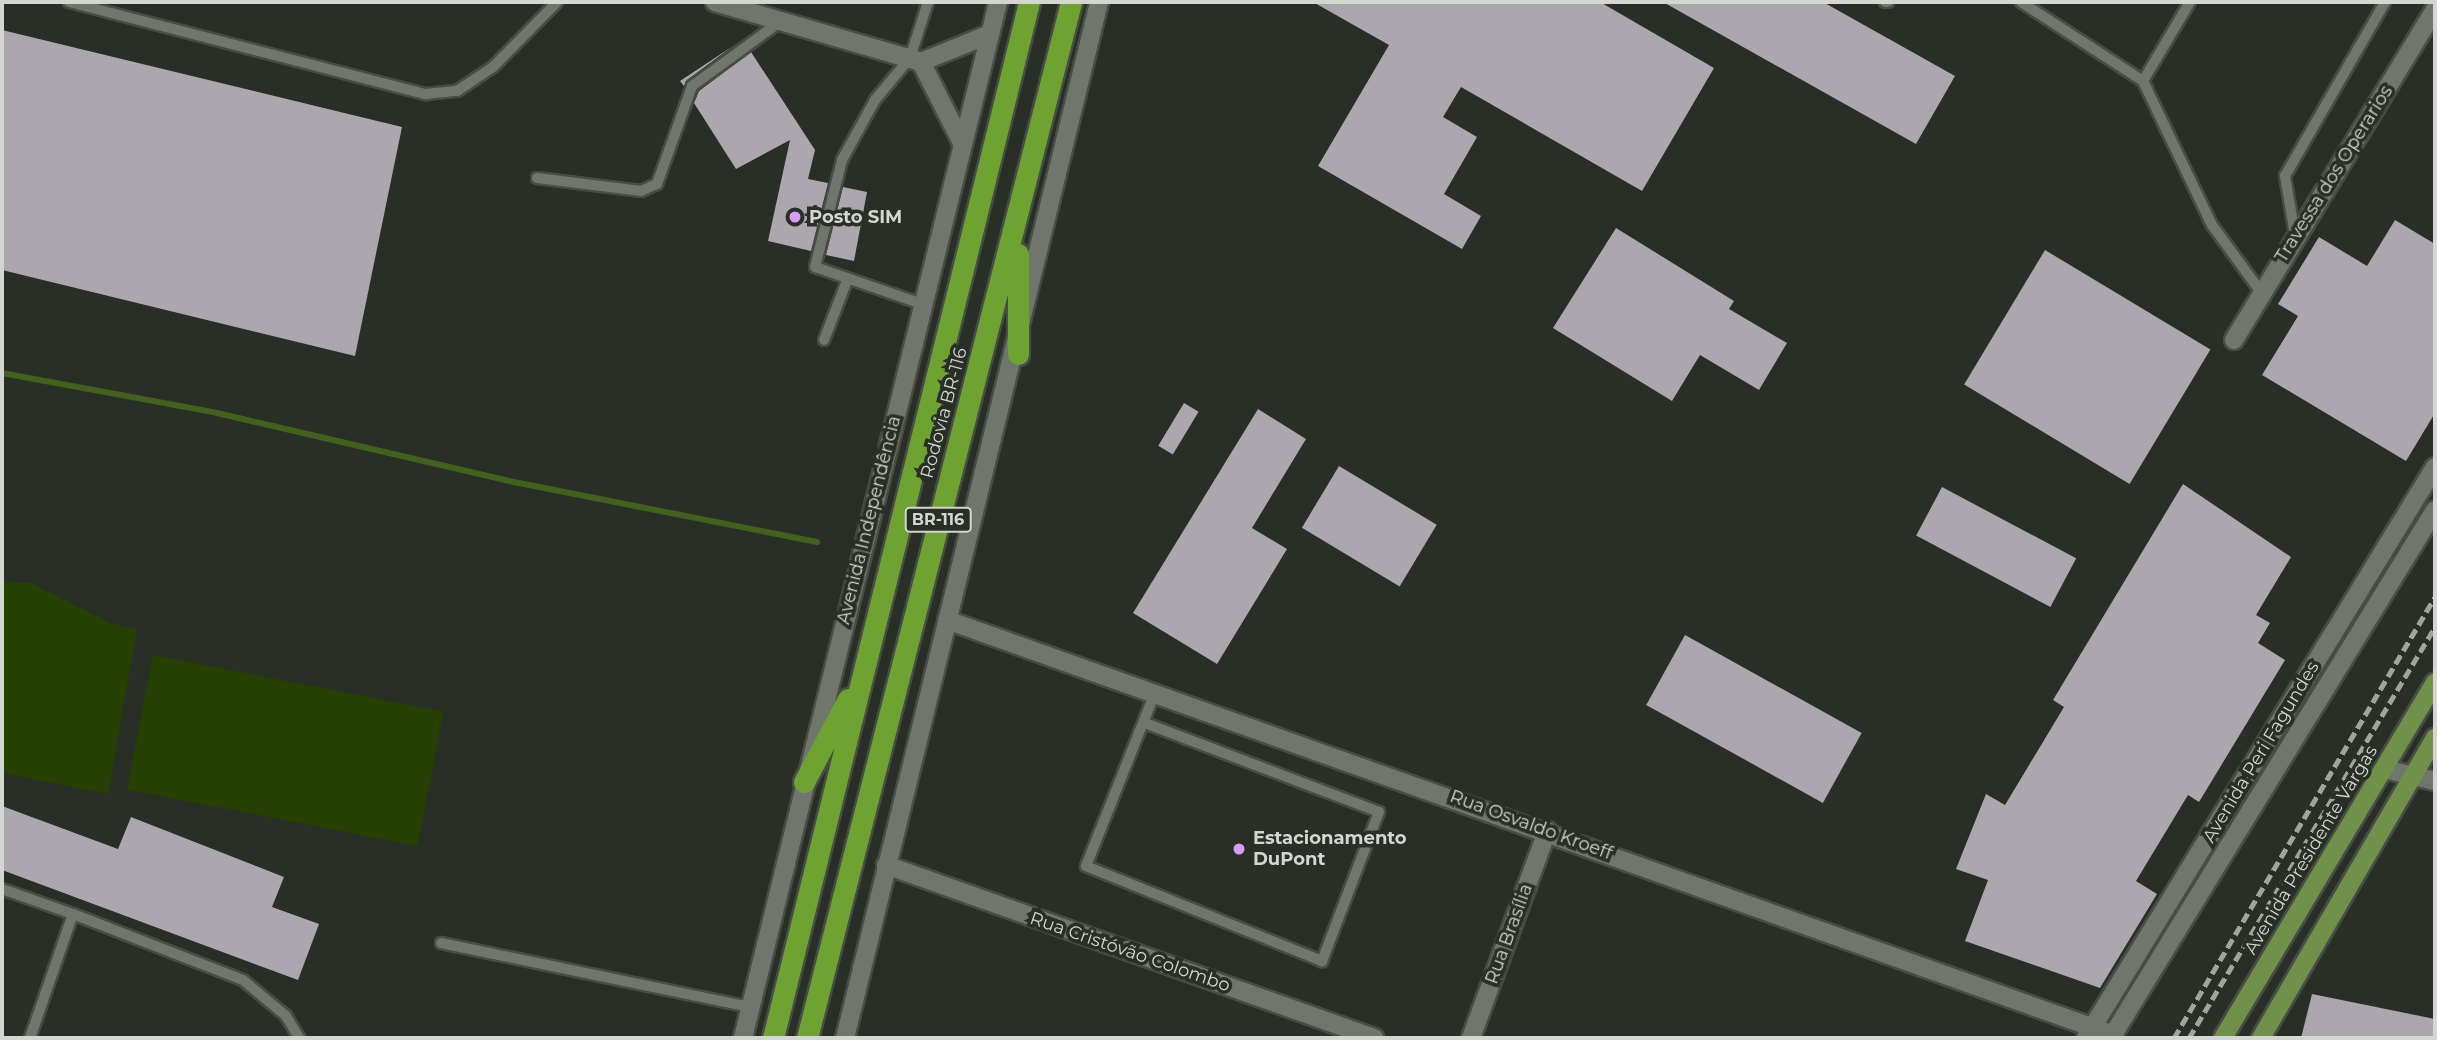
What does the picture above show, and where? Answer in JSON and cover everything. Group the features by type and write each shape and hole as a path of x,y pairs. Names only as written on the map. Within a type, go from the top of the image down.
{"highway":[{"name":"Rodovia BR-116","path":"774,1038 1029,2"},
{"name":"Rodovia BR-116","path":"807,1038 883,725 1018,225 1071,2"},
{"path":"1018,225 1018,354"},
{"path":"804,782 864,670"}],"main road":[{"path":"715,2 916,60 990,34"},
{"name":"Avenida Independência","path":"743,1038 998,2"},
{"path":"845,1038 947,620 1018,354 1099,2"},
{"name":"Travessa dos Operarios","path":"2234,340 2295,235 2435,9"},
{"path":"916,60 962,143"},
{"name":"Avenida Peri Fagundes","path":"2090,1032 2435,467"},
{"name":"Avenida Peri Fagundes","path":"2112,1036 2435,510"},
{"name":"Rua Osvaldo Kroeff","path":"947,620 1156,690 2090,1032 2112,1036"},
{"path":"2312,669 2332,681"},
{"name":"Avenida Presidente Vargas","path":"2223,1038 2435,682"},
{"path":"2261,1038 2435,738"},
{"path":"2384,769 2435,781"},
{"name":"Rua Brasília","path":"1471,1038 1547,831"},
{"name":"Rua Cristóvão Colombo","path":"886,866 1374,1038"}],"lane":[{"path":"69,2 426,93 457,91 493,67 557,2"},
{"path":"922,304 815,267 842,160 875,100 916,60 928,2"},
{"path":"2021,2 2143,81 2206,215 2261,292"},
{"path":"2143,81 2190,2"},
{"path":"2295,235 2285,176 2385,2"},
{"path":"537,178 641,191 657,184 692,86 781,21"},
{"path":"824,340 848,278"},
{"path":"1144,723 1379,811 1322,961 1086,866 1156,690"},
{"path":"2,889 243,979 286,1016 299,1038"},
{"path":"30,1038 73,914"},
{"path":"441,943 751,1007"}],"green space":[{"path":"2,582 31,583 110,623 137,629 108,794 2,773"},
{"path":"153,655 444,711 417,846 127,789"}],"building":[{"path":"1313,2 1600,2 1714,68 1642,191 1461,87 1443,117 1477,137 1444,194 1481,216 1462,249 1318,166 1389,45"},
{"path":"1663,2 1823,2 1955,76 1916,144"},
{"path":"2,30 402,127 355,356 2,270"},
{"path":"733,46 687,80 684,86 680,81"},
{"path":"751,52 815,150 808,179 828,183 811,251 768,241 790,140 736,169 694,103 699,91"},
{"path":"843,187 867,192 854,261 826,255"},
{"path":"2395,220 2435,244 2435,413 2406,461 2262,375 2298,316 2278,304 2319,237 2367,266"},
{"path":"1616,228 1734,301 1729,309 1787,343 1759,390 1700,355 1672,401 1553,328"},
{"path":"2045,250 2210,349 2130,484 1964,385"},
{"path":"1184,403 1199,412 1173,455 1158,446"},
{"path":"1258,409 1306,439 1252,528 1287,549 1217,664 1133,613"},
{"path":"1339,466 1437,525 1400,586 1302,528"},
{"path":"2183,484 2291,557 2256,615 2270,623 2258,643 2285,660 2199,802 2188,795 2136,881 2157,894 2100,988 1965,941 1988,880 1956,869 1986,794 2005,805 2064,707 2053,700"},
{"path":"1942,487 2076,558 2050,607 1916,536"},
{"path":"1685,635 1862,733 1823,803 1646,705"},
{"path":"2,806 118,849 131,817 284,877 272,907 319,924 298,980 2,870"},
{"path":"2312,994 2435,1019 2435,1038 2301,1038"}],"waterway":[{"path":"2,373 217,413 519,483 817,542"}],"railway":[{"path":"2174,1038 2435,597"},
{"path":"2189,1038 2435,627"}],"place":[{"name":"Posto SIM","path":"795,217"},
{"name":"Estacionamento DuPont","path":"1239,849"}]}
